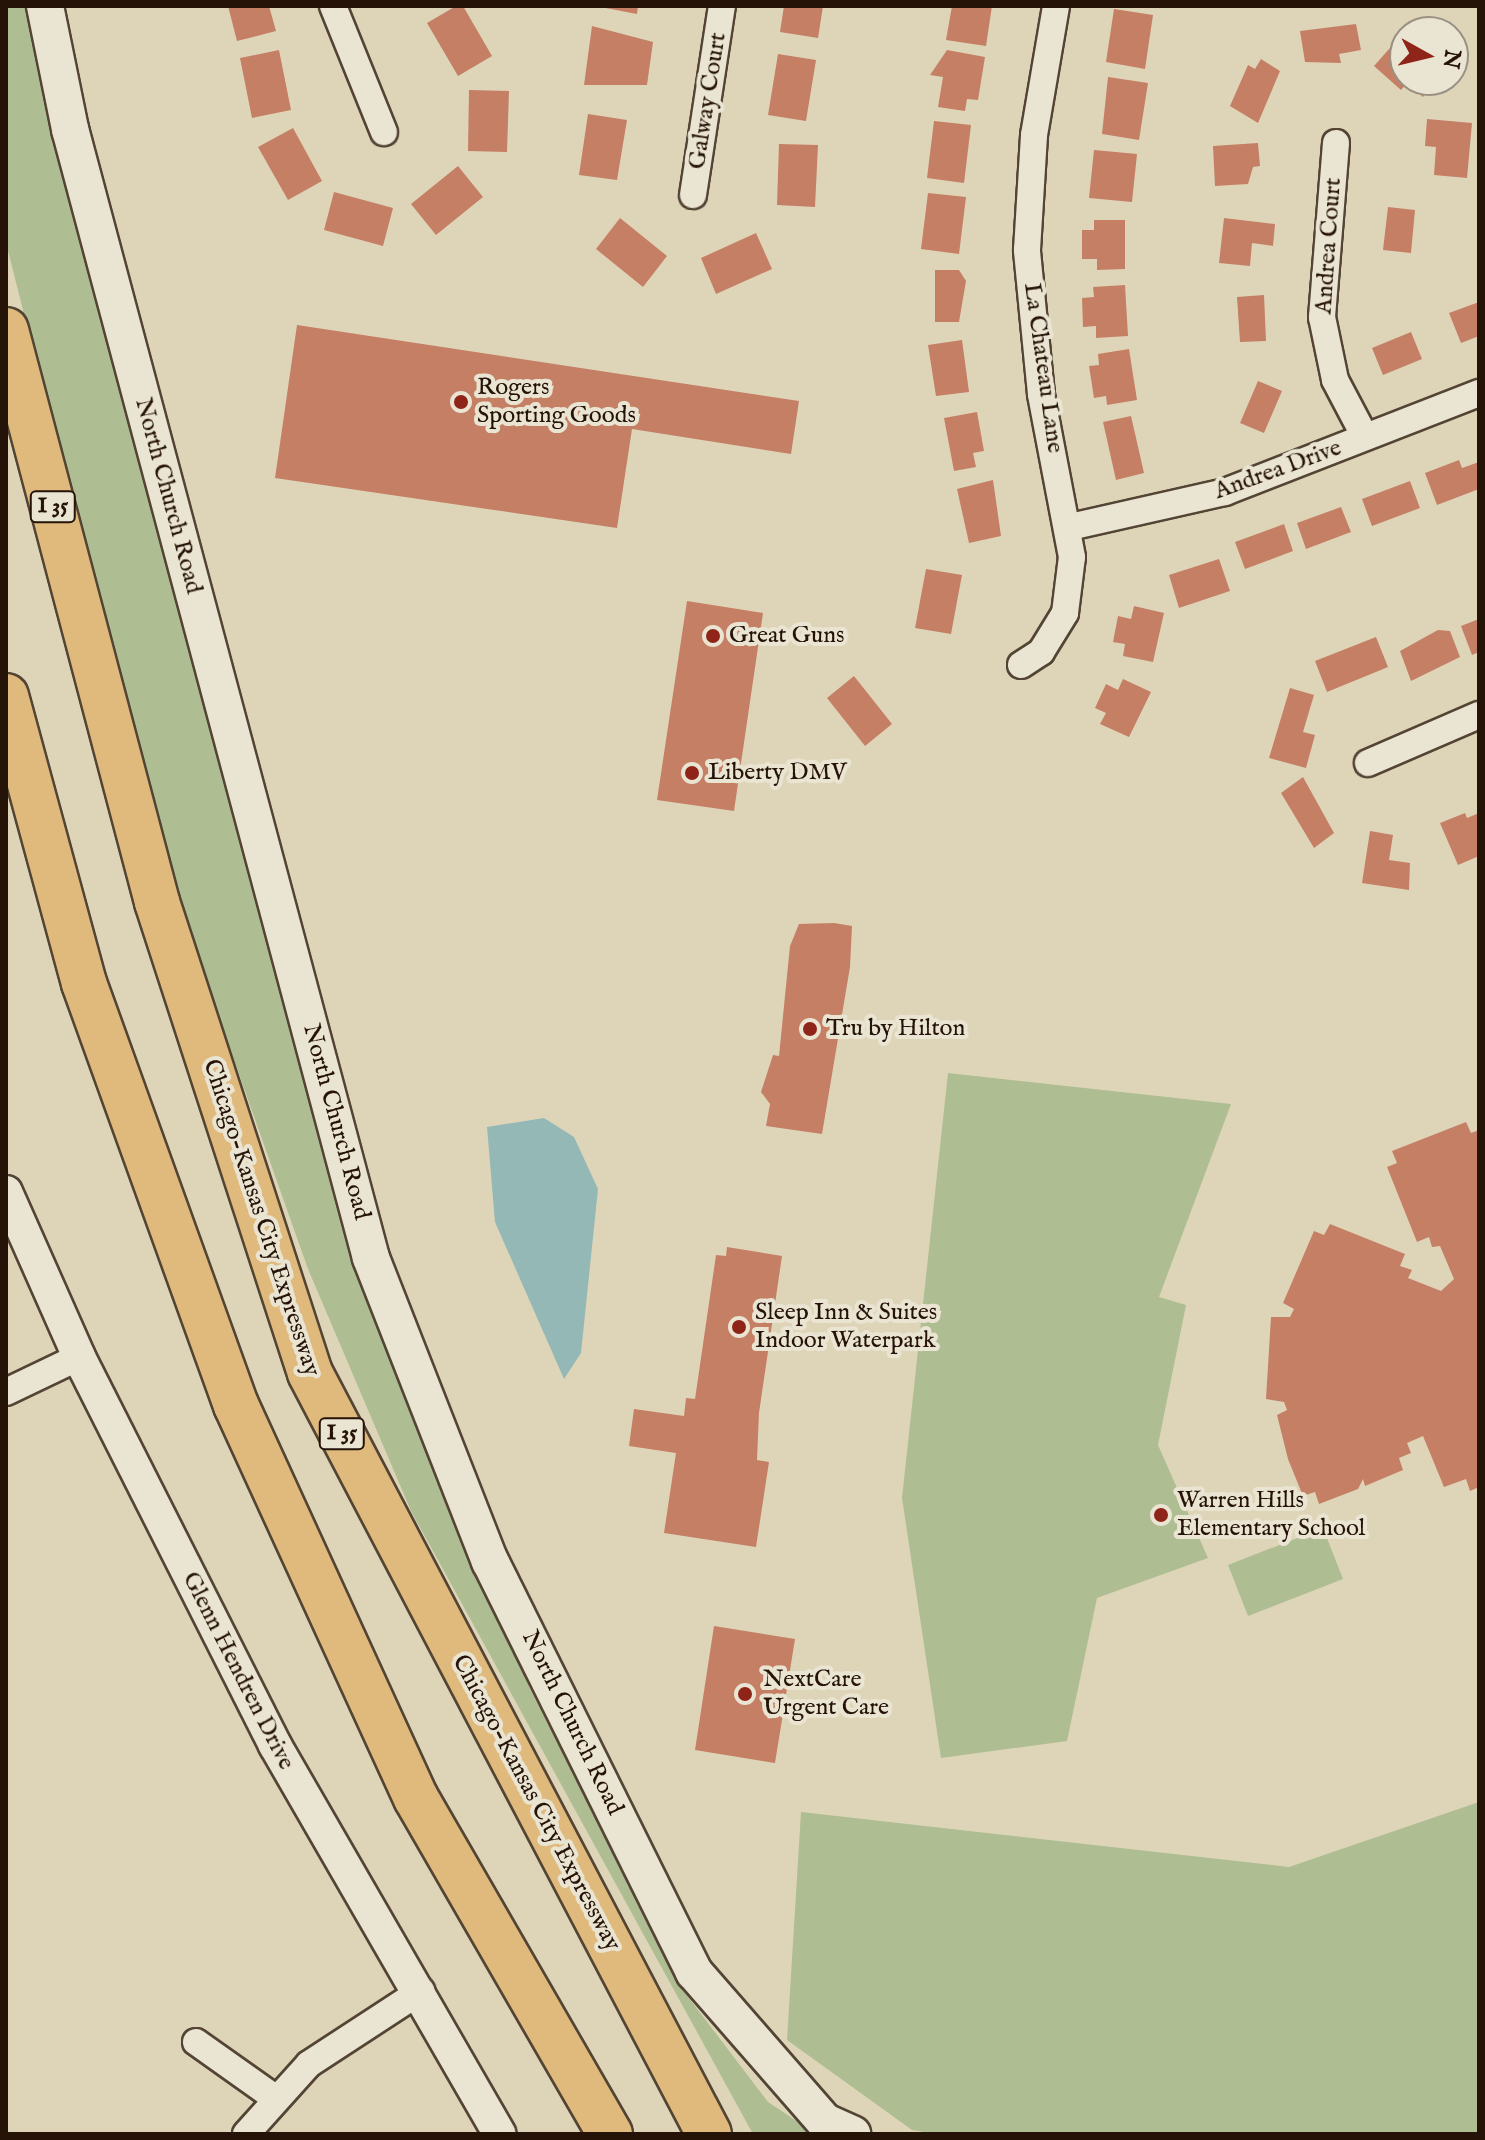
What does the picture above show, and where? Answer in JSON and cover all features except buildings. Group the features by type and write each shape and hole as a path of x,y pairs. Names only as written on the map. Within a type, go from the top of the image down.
{"highway":[{"name":"Chicago-Kansas City Expressway","path":"6,330 157,902 310,1373 709,2134"},
{"path":"6,696 84,983 236,1405 416,1798 610,2134"}],"main road":[{"name":"North Church Road","path":"45,6 74,144 371,1258 490,1561 694,1972 825,2122 852,2134"}],"street":[{"path":"333,6 384,132"},
{"name":"Galway Court","path":"693,195 722,6"},
{"name":"La Chateau Lane","path":"1021,665 1041,652 1065,613 1070,527 1041,394 1027,250 1034,135 1056,6"},
{"name":"Andrea Court","path":"1336,143 1322,317 1335,380 1365,437"},
{"name":"Andrea Drive","path":"1070,527 1225,492 1479,393"},
{"path":"1368,763 1479,715"},
{"name":"Glenn Hendren Drive","path":"6,1192 79,1357 275,1745 355,1892 421,1991 500,2134"},
{"path":"6,1392 79,1357"},
{"path":"246,2134 275,2098 309,2064 421,1991"},
{"path":"196,2042 275,2098"}],"green space":[{"path":"6,6 27,6 38,72 336,1194 439,1479 531,1691 682,1989 768,2102 816,2134 753,2134 411,1511 308,1269 161,854 6,243"},
{"path":"948,1073 1231,1104 1159,1297 1186,1305 1158,1445 1208,1558 1097,1598 1067,1741 941,1758 902,1498"},
{"path":"1323,1528 1343,1579 1248,1616 1228,1565"},
{"path":"1479,1802 1479,2134 936,2134 912,2130 787,2040 801,1812 1289,1867"}],"water":[{"path":"544,1118 574,1137 598,1189 581,1353 564,1379 495,1222 487,1127"}],"place":[{"name":"Rogers Sporting Goods","path":"461,402"},
{"name":"Great Guns","path":"713,636"},
{"name":"Liberty DMV","path":"692,773"},
{"name":"Tru by Hilton","path":"810,1029"},
{"name":"Sleep Inn & Suites Indoor Waterpark","path":"739,1327"},
{"name":"Warren Hills Elementary School","path":"1161,1515"},
{"name":"NextCare Urgent Care","path":"745,1694"}]}
